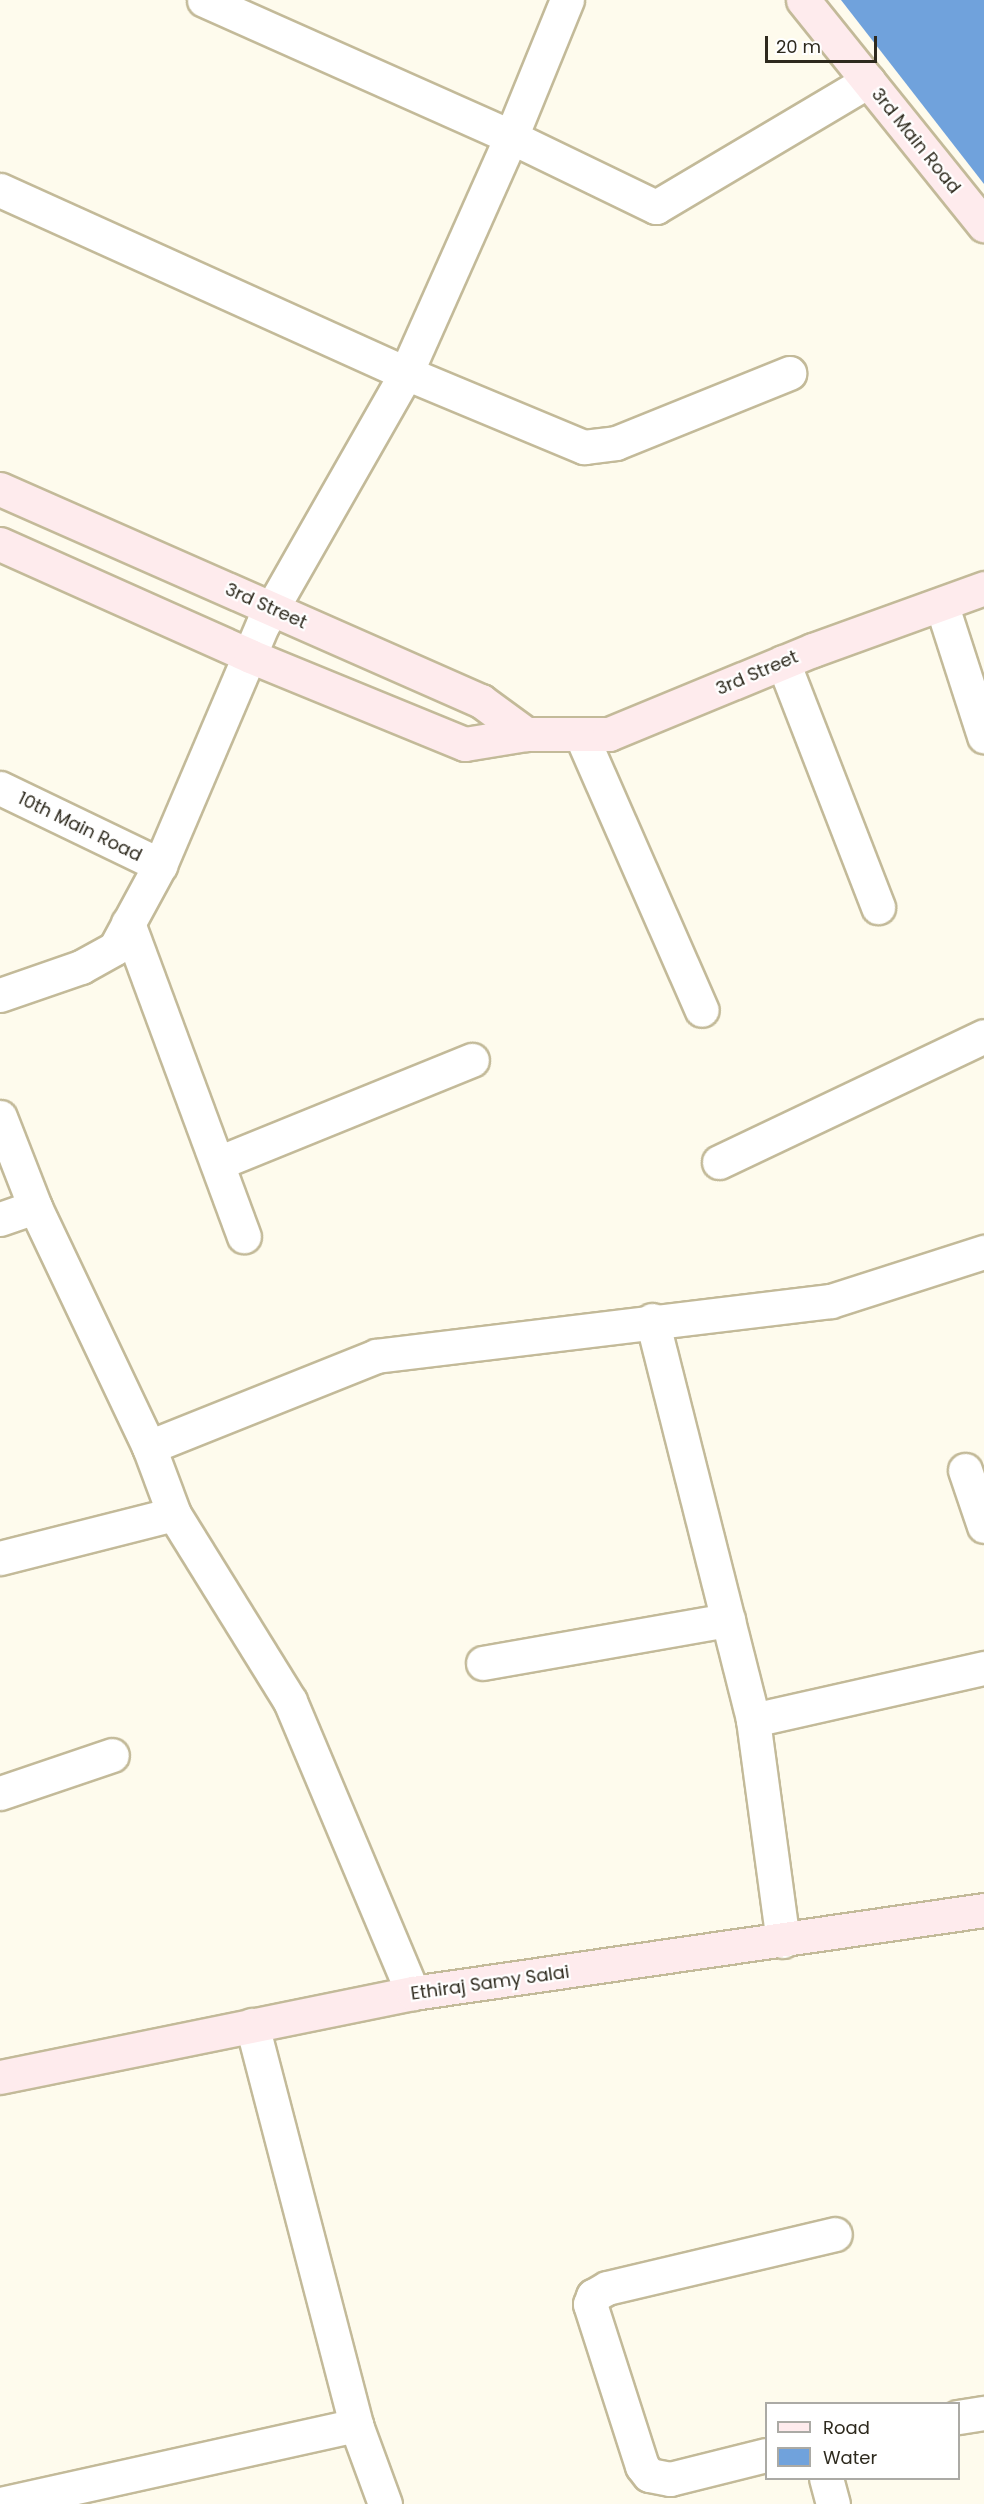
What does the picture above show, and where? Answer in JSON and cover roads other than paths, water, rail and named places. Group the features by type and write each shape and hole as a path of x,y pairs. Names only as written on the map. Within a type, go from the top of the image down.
{"street":[{"path":"204,0 511,137 656,207 868,81"},
{"path":"0,995 99,959 115,948 160,865 273,607 406,373 511,137 567,0"},
{"name":"3rd Main Road","path":"803,0 984,225"},
{"path":"0,190 406,373 584,447 616,443 789,373"},
{"name":"3rd Street","path":"0,489 273,607 481,701 526,734"},
{"name":"3rd Street","path":"0,544 250,656 465,744 526,734 609,734 783,662 942,606 984,588"},
{"path":"942,606 984,736"},
{"path":"783,662 878,907"},
{"path":"581,735 702,1010"},
{"name":"10th Main Road","path":"0,788 160,865"},
{"path":"129,923 244,1236"},
{"path":"719,1162 984,1036"},
{"path":"218,1163 472,1060"},
{"path":"0,1117 35,1208 149,1447 174,1514 290,1701 413,1993"},
{"path":"0,1220 35,1208"},
{"path":"149,1447 376,1356 652,1320 831,1301 984,1252"},
{"path":"652,1320 753,1720 783,1941"},
{"path":"964,1470 984,1526"},
{"path":"0,1558 174,1514"},
{"path":"483,1663 728,1620"},
{"path":"753,1720 984,1668"},
{"path":"0,1793 112,1755"},
{"name":"Ethiraj Samy Salai","path":"0,2077 413,1993 984,1910"},
{"path":"252,2025 356,2426 385,2504"},
{"path":"765,2455 670,2479 649,2475 642,2466 590,2304 593,2296 608,2288 835,2234"},
{"path":"960,2417 984,2413"},
{"path":"0,2504 356,2426"},
{"path":"827,2480 833,2504"}],"water":[{"path":"841,0 984,0 984,184"}]}
